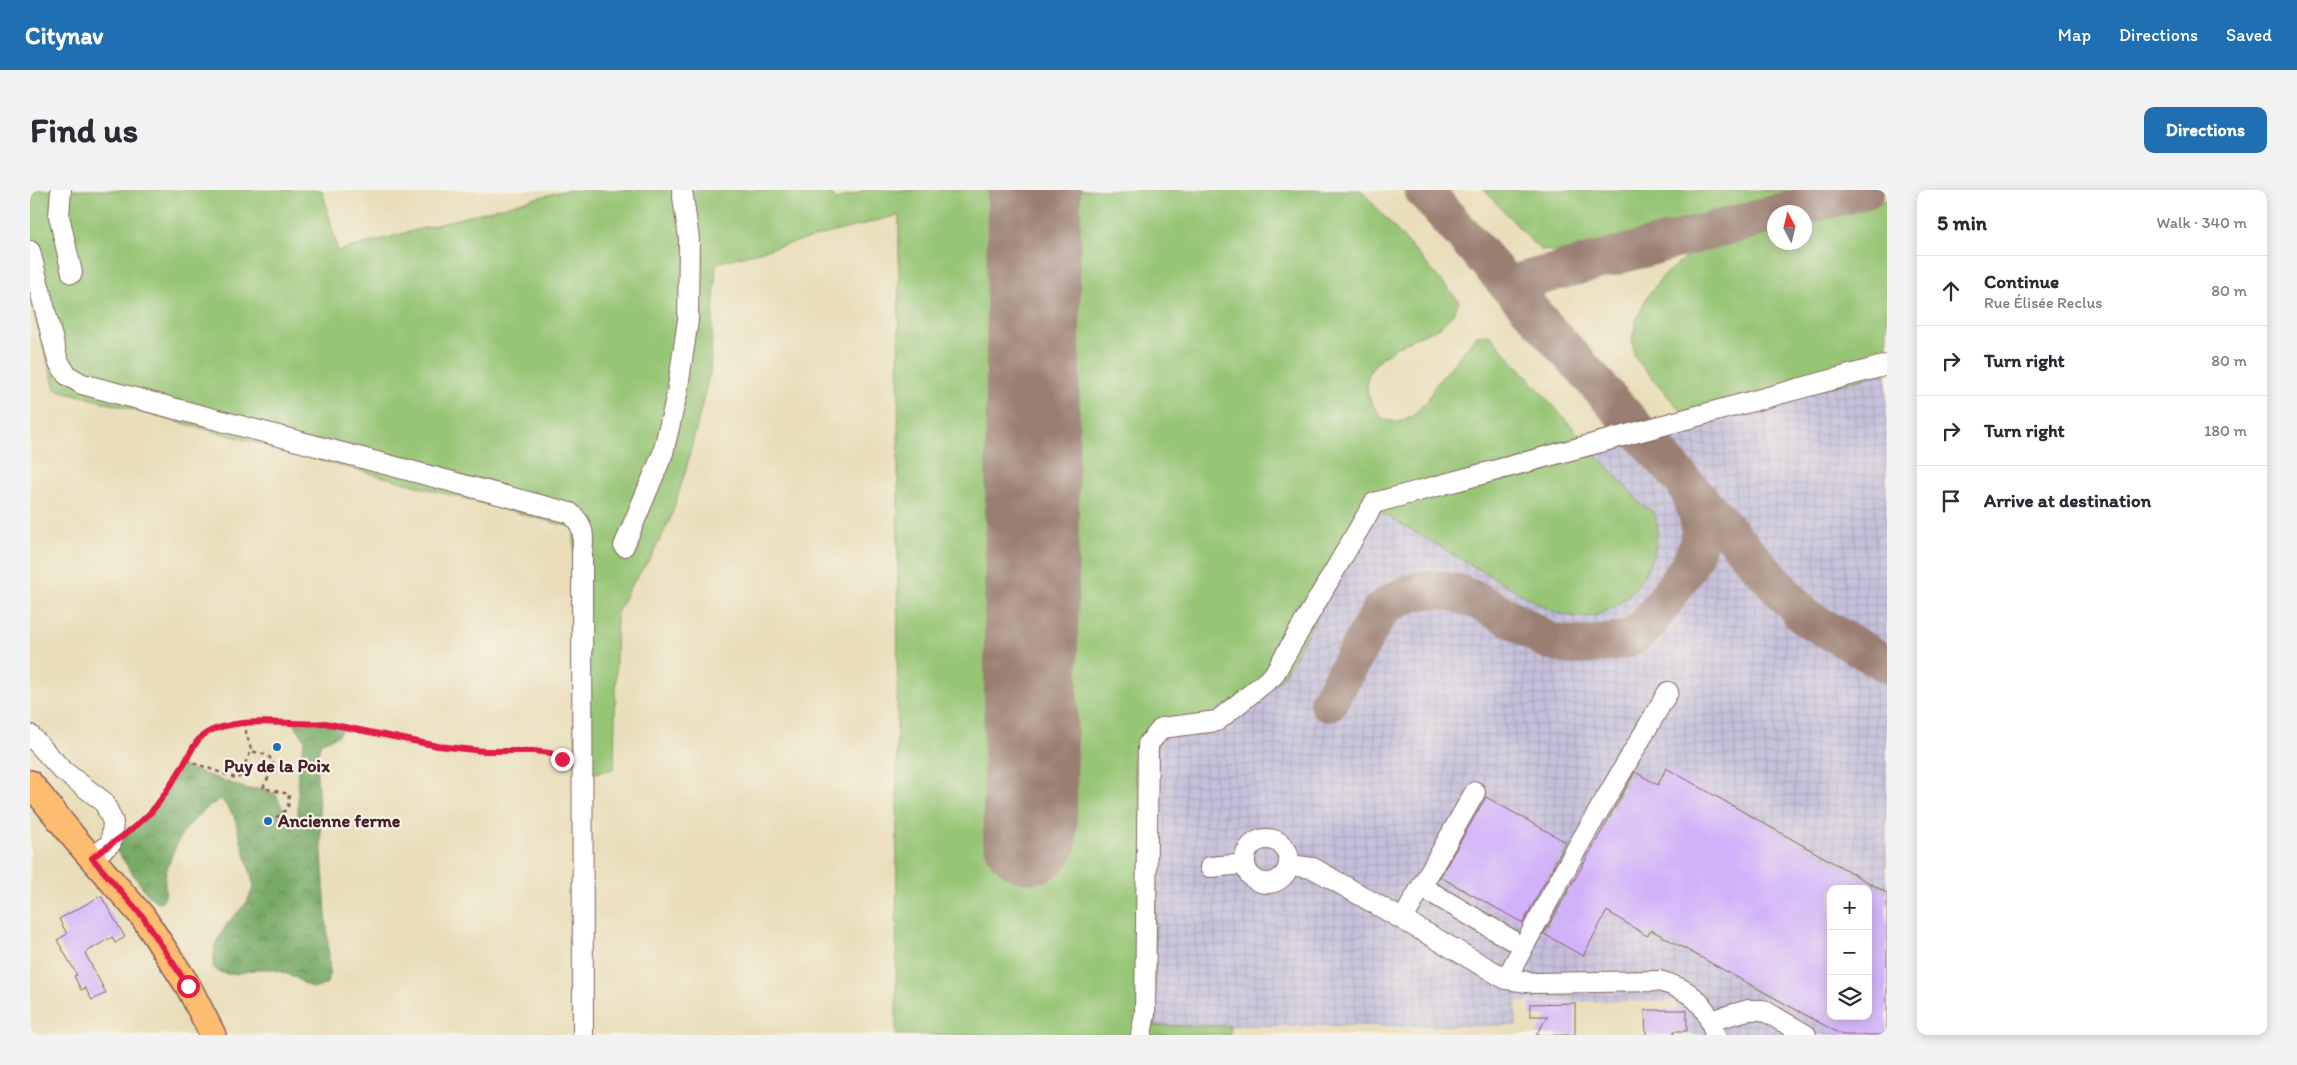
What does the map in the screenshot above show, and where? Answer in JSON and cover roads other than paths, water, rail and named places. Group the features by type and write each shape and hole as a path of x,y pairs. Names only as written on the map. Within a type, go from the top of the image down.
{"main road":[{"path":"30,783 75,839"},
{"path":"30,795 75,839 101,850 188,986 213,1035"}],"street":[{"path":"61,190 58,216 72,274"},
{"path":"624,546 662,452 677,394 688,320 688,239 682,190"},
{"path":"30,251 58,361 67,375 82,384 570,513 577,519 585,534 582,554 584,1035"},
{"path":"1141,1035 1145,1014 1148,744 1162,728 1217,721 1274,676 1374,503 1887,365"},
{"path":"1506,979 1577,848 1668,692"},
{"path":"30,736 62,770 104,802 113,822 101,850"},
{"path":"1404,920 1475,792"},
{"path":"1266,839 1274,840 1285,848 1289,866 1284,876 1278,880 1264,883 1251,877 1244,864 1252,844 1266,839"},
{"path":"1210,867 1244,864"},
{"path":"1289,866 1313,868 1506,979 1535,983 1659,981 1676,985 1694,996 1712,1028 1748,1010 1763,1010 1806,1035"},
{"path":"1422,887 1510,939"}],"place":[{"name":"Puy de la Poix","path":"277,747"},
{"name":"Ancienne ferme","path":"268,821"}]}
